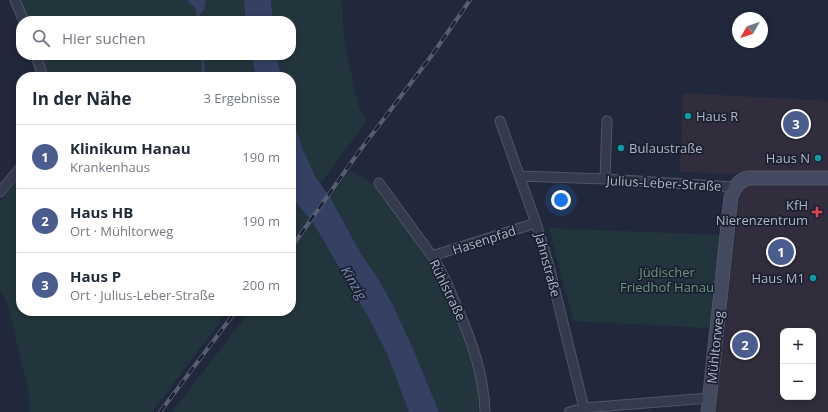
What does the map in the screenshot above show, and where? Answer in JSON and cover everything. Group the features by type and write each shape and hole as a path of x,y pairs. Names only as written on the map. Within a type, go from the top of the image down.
{"street":[{"path":"15,0 22,16"},
{"path":"38,60 41,72"},
{"name":"Jahnstraße","path":"500,121 536,223 585,410"},
{"path":"604,179 607,121"},
{"path":"0,192 16,173"},
{"name":"Julius-Leber-Straße","path":"520,176 604,179 735,187 742,180 749,178 828,178"},
{"name":"Rühlstraße","path":"379,183 440,268 460,312 470,339 482,382 485,412"},
{"name":"Mühltorweg","path":"708,412 731,197 735,187"},
{"name":"Hasenpfad","path":"432,256 536,223"},
{"path":"568,412 709,398"}],"shaded area":[{"path":"683,93 828,101 828,412 716,412 742,174 680,172"}],"green space":[{"path":"11,0 244,0 246,16 19,16"},
{"path":"271,0 342,0 344,37 354,88 360,111 368,119 320,184 303,150 296,128 296,72 280,72 278,60 296,60 296,16 273,16"},
{"path":"39,60 253,60 255,72 45,72"},
{"path":"350,170 378,187 431,266 454,309 471,352 478,383 478,412 439,412 393,305 377,277 361,254 330,197"},
{"path":"16,183 16,316 224,316 152,412 29,412 29,393 7,301 0,291 0,202"},
{"path":"296,203 312,221 370,320 387,354 409,412 172,412 246,316 296,316"},
{"name":"Jüdischer Friedhof Hanau","path":"549,228 719,235 709,328 573,321"}],"water":[{"path":"188,0 206,0 204,10 200,13 200,16 196,16 196,8 188,2"},
{"path":"244,0 271,0 273,16 246,16"},
{"path":"253,60 278,60 280,72 255,72"},
{"name":"Kinzig","path":"296,128 303,150 316,178 330,197 361,254 377,277 393,305 439,412 409,412 387,354 370,320 312,221 296,203"}],"waterway":[{"path":"202,60 204,72"}],"railway":[{"path":"296,241 358,153 432,55 470,0"},
{"path":"160,412 232,316"}],"place":[{"name":"Haus R","path":"688,116"},
{"name":"Haus P","path":"796,124"},
{"name":"Bulaustraße","path":"621,148"},
{"name":"Haus N","path":"818,158"},
{"name":"KfH Nierenzentrum","path":"817,212"},
{"name":"Klinikum Hanau","path":"781,252"},
{"name":"Haus M1","path":"813,278"},
{"name":"Haus HB","path":"745,345"}]}
